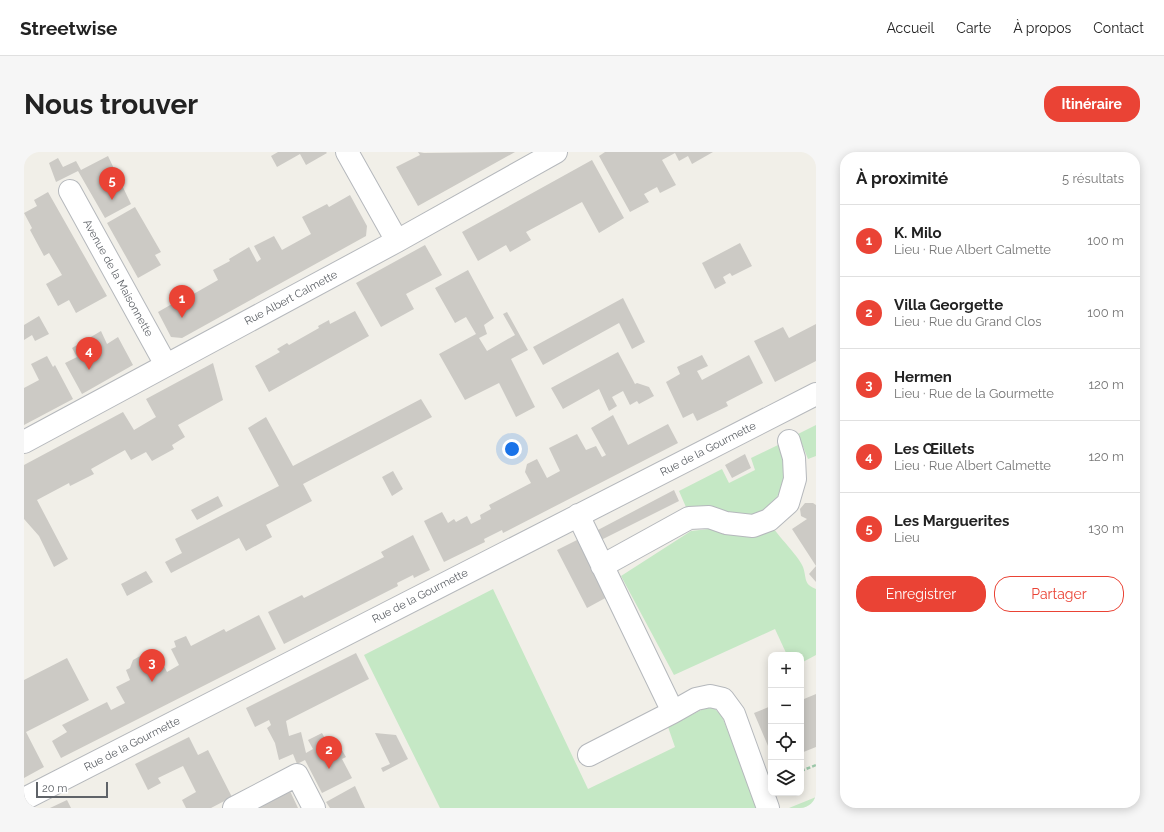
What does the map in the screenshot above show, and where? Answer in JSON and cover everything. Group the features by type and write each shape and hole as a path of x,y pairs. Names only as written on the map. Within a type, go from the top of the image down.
{"street":[{"path":"347,152 397,241"},
{"name":"Rue Albert Calmette","path":"24,442 397,241 556,152"},
{"name":"Avenue de la Maisonnette","path":"70,191 166,365"},
{"name":"Rue de la Gourmette","path":"24,799 816,394"},
{"path":"602,566 689,518 709,518 753,526 769,520 788,502 795,479 794,458 789,440"},
{"path":"578,515 673,712"},
{"path":"589,755 696,699 710,696 723,699 734,714 768,808"},
{"path":"234,808 297,775 314,808"}],"path":[{"path":"804,770 816,765"}],"green space":[{"path":"816,425 816,456 808,459 798,434"},
{"path":"778,445 786,468 784,485 769,506 755,517 689,514 679,491 722,469 729,483 755,470 751,458"},
{"path":"709,529 774,529 801,563 807,583 816,589 816,655 804,661 804,652 786,652 775,629 674,675 621,576 691,531"},
{"path":"493,589 588,789 675,747 668,727 705,708 714,708 722,716 758,808 440,808 364,655"},
{"path":"816,797 816,808 789,808"}],"building":[{"path":"278,152 327,153 306,165 300,154 277,167 271,156"},
{"path":"418,152 515,152 418,206 396,167 420,155"},
{"path":"605,152 713,152 692,164 688,156 679,161 675,153 662,160 676,185 660,193 657,187 644,194 649,202 630,212 599,156"},
{"path":"108,156 131,204 105,218 78,171 56,182 49,163 58,158 63,167 76,161 81,170"},
{"path":"592,160 624,218 599,233 582,202 526,232 531,240 510,252 506,245 478,261 462,232"},
{"path":"48,192 107,296 76,313 69,300 58,306 46,284 62,275 49,253 44,256 30,230 32,228 24,213 37,206 34,200"},
{"path":"350,195 367,226 366,236 182,338 171,337 158,312 179,300 175,294 186,288 190,296 218,280 213,270 230,261 229,259 249,247 257,262 261,259 254,246 274,236 282,250 311,234 302,217 327,204 329,207"},
{"path":"135,207 161,252 155,255 161,265 138,278 107,223"},
{"path":"740,243 752,266 732,276 730,273 723,277 726,283 715,289 702,263"},
{"path":"425,245 442,275 406,294 414,309 381,327 356,283"},
{"path":"468,270 494,318 484,325 487,334 479,338 487,351 515,335 503,314 507,312 528,350 511,359 535,407 516,417 499,383 465,400 439,354 476,334 466,317 455,323 435,288"},
{"path":"623,298 645,342 632,349 619,323 543,365 533,347"},
{"path":"355,311 369,336 269,392 255,366 280,352 277,349 287,343 289,345 319,328 318,326 329,320 330,324"},
{"path":"39,316 49,334 35,341 32,335 24,340 24,325"},
{"path":"816,324 816,361 775,382 754,341 783,327 789,338"},
{"path":"101,331 107,344 118,337 133,365 82,394 65,363 77,357 72,348"},
{"path":"618,352 635,384 637,383 649,387 654,396 639,404 637,401 630,405 623,391 612,397 617,406 609,411 599,389 563,409 551,388"},
{"path":"702,355 708,366 697,371 702,380 749,355 763,383 726,402 728,406 697,421 693,413 683,418 666,382 680,374 677,367"},
{"path":"47,356 53,367 55,365 73,399 24,425 24,388 39,380 31,364"},
{"path":"213,363 223,400 178,425 185,437 172,445 174,449 152,461 146,452 131,460 125,450 91,469 94,474 70,486 69,483 37,500 68,559 54,567 39,536 24,519 24,465 123,412 134,430 156,417 146,399"},
{"path":"421,399 432,417 303,484 312,501 266,525 272,537 246,551 239,538 171,573 165,562 182,553 175,539 279,486 248,428 266,417 293,466"},
{"path":"613,415 628,445 668,424 678,443 503,533 502,530 484,539 485,542 444,562 424,521 442,512 448,523 454,519 456,522 467,516 471,524 481,519 480,515 491,509 489,505 531,483 525,472 527,464 537,459 547,478 560,471 549,448 577,434 586,450 596,446 602,457 606,455 591,428"},
{"path":"745,454 751,468 732,478 725,465"},
{"path":"393,471 403,489 392,496 382,477"},
{"path":"674,490 679,501 601,540 596,531"},
{"path":"218,496 223,506 197,520 191,510"},
{"path":"805,503 813,503 816,505 816,566 792,529 807,519 801,516 800,509"},
{"path":"413,535 430,570 414,578 413,575 397,583 398,586 284,644 268,612 302,595 304,598 384,557 381,552"},
{"path":"579,539 609,596 587,608 557,550"},
{"path":"816,566 816,582 809,574"},
{"path":"146,571 153,582 127,596 121,584"},
{"path":"259,615 276,649 61,758 52,741 67,732 62,725 107,702 111,710 125,703 116,687 130,680 126,670 130,668 133,660 149,651 159,656 167,672 179,665 171,649 176,647 174,641 186,636 191,646 224,629 226,632"},
{"path":"356,653 369,679 286,721 289,736 301,732 306,753 313,749 308,740 322,733 328,744 336,740 346,757 342,759 352,778 322,793 305,760 297,764 293,754 279,760 275,743 267,728 271,725 269,720 255,727 246,708"},
{"path":"67,658 89,700 26,732 44,767 24,778 24,680"},
{"path":"816,694 816,747 804,752 804,699"},
{"path":"768,707 768,746 754,713"},
{"path":"375,733 396,735 408,759 383,772 381,768 390,764"},
{"path":"189,737 198,755 208,750 232,797 211,808 186,808 182,800 196,792 183,766 158,778 161,783 148,790 135,764"},
{"path":"355,786 365,808 330,808 326,802"},
{"path":"290,791 298,808 258,808"},
{"path":"67,800 71,808 50,808"}],"place":[{"name":"Les Marguerites","path":"112,200"},
{"name":"K. Milo","path":"182,318"},
{"name":"Les Œillets","path":"89,370"},
{"name":"Hermen","path":"152,682"},
{"name":"Villa Georgette","path":"329,769"}]}
